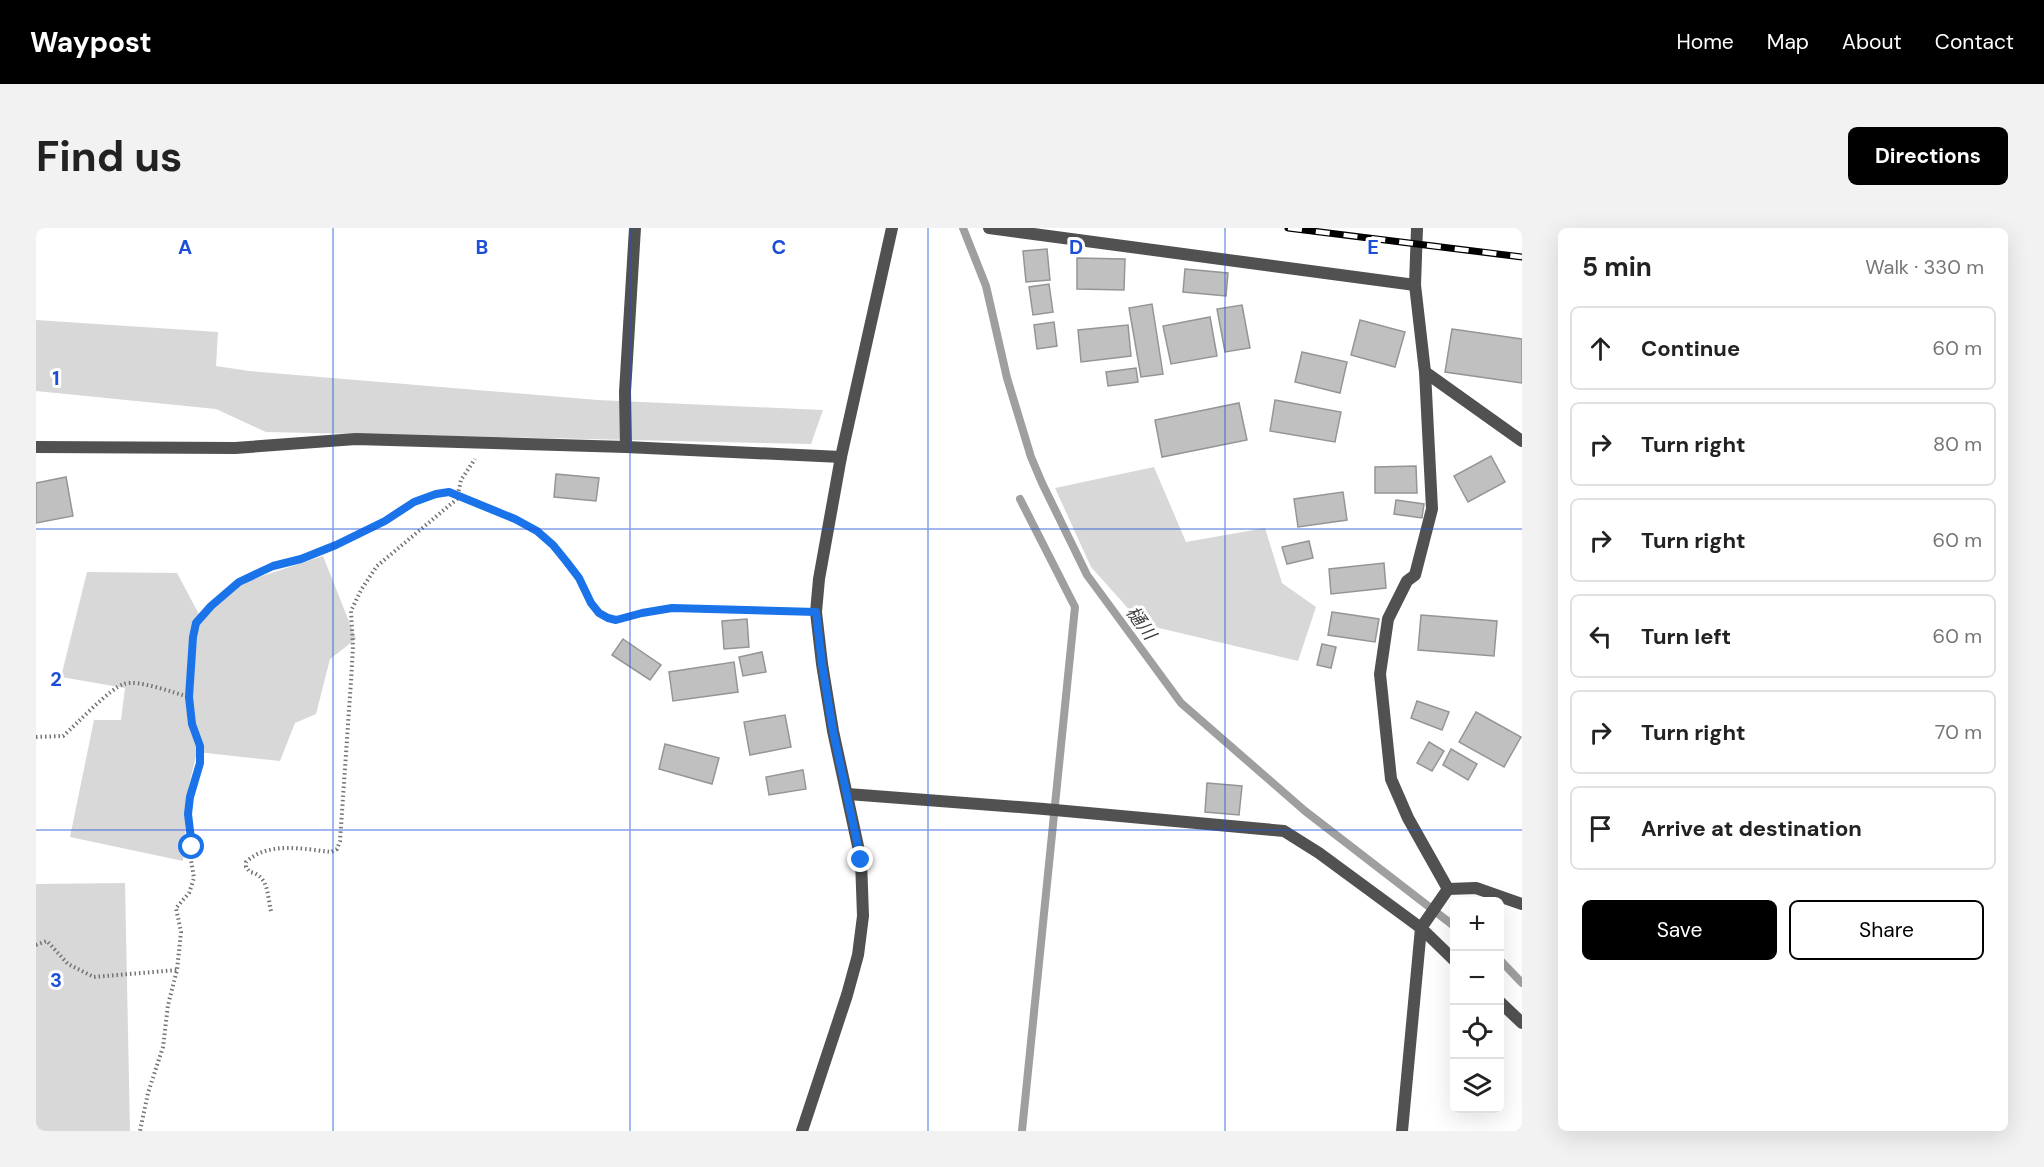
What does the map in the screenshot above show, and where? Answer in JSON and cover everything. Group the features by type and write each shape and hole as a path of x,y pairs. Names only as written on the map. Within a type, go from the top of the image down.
{"street":[{"path":"626,447 625,392 635,228"},
{"path":"802,1131 847,995 858,955 863,916 864,889 861,860 833,731 816,612 819,579 841,457 892,228"},
{"path":"988,228 1415,285"},
{"path":"1417,228 1415,285 1425,372 1432,509 1415,575 1407,581 1388,619 1380,674 1391,779 1445,893"},
{"path":"1425,372 1522,441"},
{"path":"36,447 235,448 357,438 841,457"},
{"path":"848,794 1284,831 1422,926 1450,955"},
{"path":"1402,1131 1422,926 1445,893 1476,888 1522,904"},
{"path":"1503,1005 1522,1023"}],"path":[{"path":"271,911 264,879 250,872 246,867 246,862 253,856 272,850 287,848 331,852 338,849 352,669 351,611 377,566 456,499 461,480 483,442"},
{"path":"140,1131 148,1093 164,1047 168,1005 177,970 181,932 177,908 189,893 194,878 188,814 190,797 200,763 200,746 192,724 189,697 193,637 196,623 211,606 239,582 273,566 301,559 336,545 385,521 421,499 449,492 515,519 537,531 553,545 579,578 591,603 599,613 608,618 616,620 672,608 816,612"},
{"path":"36,737 63,736 113,691 124,684 135,683 189,697"},
{"path":"36,945 47,941 68,964 94,977 177,970"}],"shaded area":[{"path":"36,320 218,332 216,366 249,371 598,400 823,410 811,444 266,432 216,409 36,391"},
{"path":"1154,467 1186,542 1265,528 1282,583 1316,607 1298,661 1142,624 1091,567 1055,488"},
{"path":"323,556 356,639 330,659 316,714 295,723 280,761 197,752 189,785 183,861 70,837 94,720 121,720 125,688 61,677 87,572 177,573 201,618 238,584"},
{"path":"125,883 130,1131 36,1131 36,884"}],"building":[{"path":"1047,249 1050,280 1026,282 1023,251"},
{"path":"1077,258 1125,259 1124,290 1077,289"},
{"path":"1185,269 1228,273 1226,296 1183,292"},
{"path":"1049,284 1053,312 1033,315 1029,287"},
{"path":"1152,304 1163,374 1141,377 1129,308"},
{"path":"1242,305 1250,348 1225,352 1217,309"},
{"path":"1210,317 1217,356 1171,364 1163,326"},
{"path":"1360,320 1405,332 1395,367 1351,355"},
{"path":"1054,322 1057,346 1037,349 1034,325"},
{"path":"1128,325 1131,356 1081,362 1078,330"},
{"path":"1452,329 1522,339 1522,383 1445,372"},
{"path":"1302,352 1347,362 1340,393 1295,382"},
{"path":"1136,368 1138,382 1108,386 1106,372"},
{"path":"1275,400 1341,412 1335,442 1270,431"},
{"path":"1239,403 1247,440 1162,457 1155,420"},
{"path":"1491,456 1505,482 1468,502 1454,476"},
{"path":"1416,466 1417,493 1375,493 1375,467"},
{"path":"556,474 599,478 596,501 554,497"},
{"path":"66,477 73,516 36,523 36,483"},
{"path":"1343,492 1347,520 1298,527 1294,499"},
{"path":"1396,500 1424,504 1422,518 1394,514"},
{"path":"1309,541 1313,558 1287,564 1282,547"},
{"path":"1384,563 1386,588 1331,594 1329,569"},
{"path":"1332,612 1379,619 1375,642 1328,635"},
{"path":"1421,615 1497,621 1494,656 1418,650"},
{"path":"747,619 749,647 724,649 722,621"},
{"path":"623,639 661,665 650,680 612,655"},
{"path":"1322,644 1336,647 1331,668 1317,665"},
{"path":"762,652 766,672 743,676 739,657"},
{"path":"734,662 738,692 673,701 669,672"},
{"path":"1417,701 1449,712 1442,730 1411,718"},
{"path":"1476,712 1521,737 1504,767 1459,742"},
{"path":"785,715 791,747 750,755 744,722"},
{"path":"1429,742 1444,751 1432,771 1417,763"},
{"path":"665,744 719,758 712,784 659,769"},
{"path":"1451,749 1477,764 1468,780 1443,765"},
{"path":"803,770 806,789 769,795 766,777"},
{"path":"1207,783 1242,786 1239,815 1205,812"}],"waterway":[{"name":"樋川","path":"963,228 986,286 1007,378 1031,457 1087,575 1181,703 1305,811 1450,923"},
{"path":"1020,499 1075,607 1022,1131"},
{"name":"樋川","path":"1504,964 1522,983"}],"railway":[{"path":"1288,228 1522,257"}],"route":[{"path":"192,847 188,814 190,797 200,763 200,746 192,724 189,705 196,623 211,606 239,582 273,566 301,559 336,545 385,521 414,502 449,492 515,519 537,531 553,545 579,578 591,603 599,613 608,618 616,620 672,608 816,612 833,731 861,860"}]}
